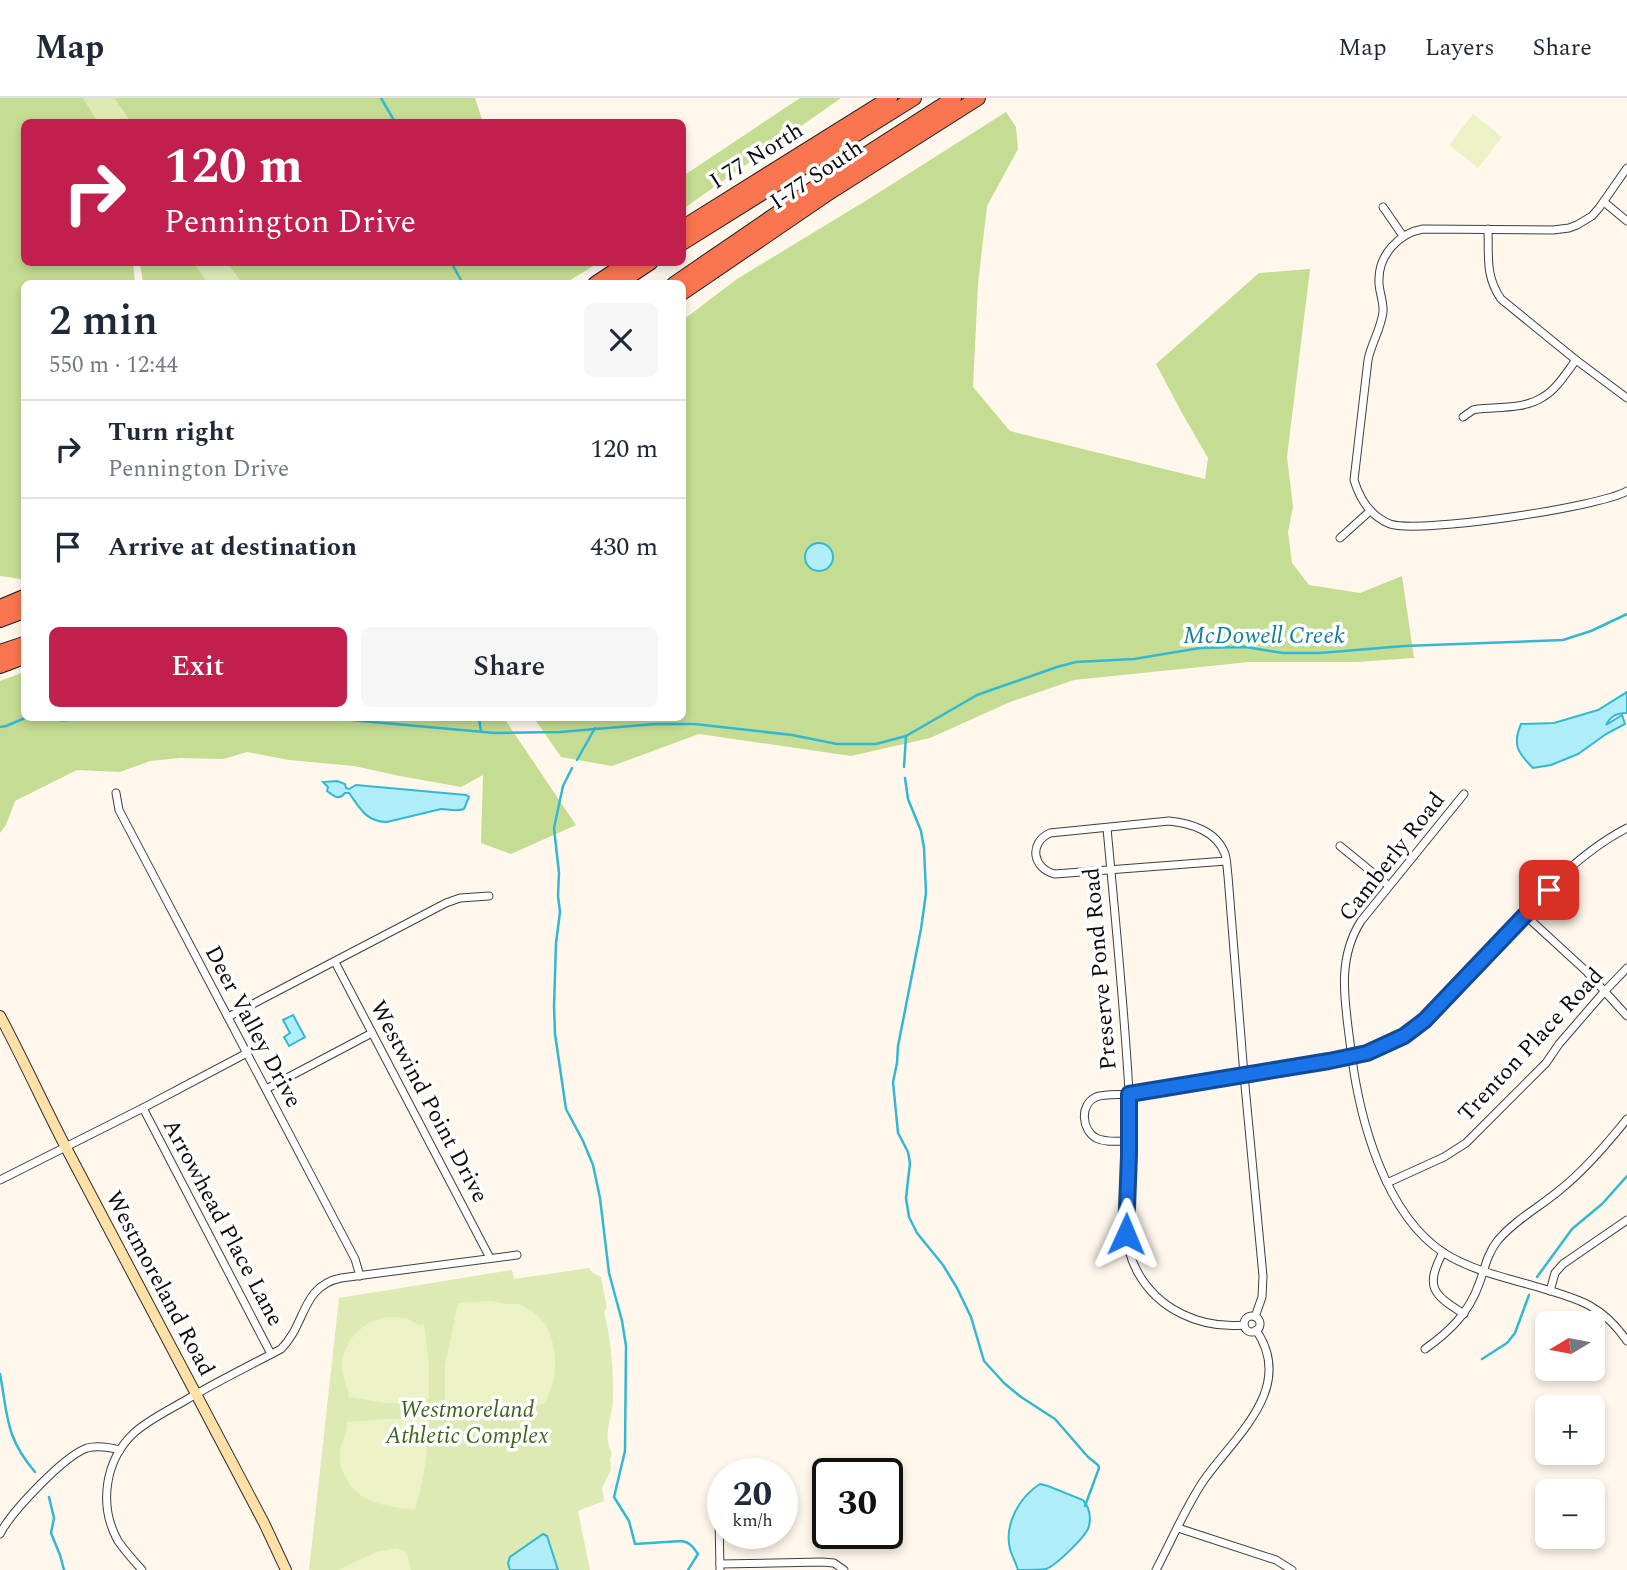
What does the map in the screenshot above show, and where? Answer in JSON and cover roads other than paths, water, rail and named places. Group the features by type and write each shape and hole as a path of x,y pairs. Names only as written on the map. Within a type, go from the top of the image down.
{"highway":[{"name":"I 77 North","path":"686,226 890,98"},
{"path":"686,240 914,98"},
{"path":"680,280 823,181 954,98"},
{"name":"I-77 South","path":"686,290 830,192 978,98"},
{"path":"610,280 624,266"},
{"path":"611,280 642,266"},
{"path":"0,607 21,598"},
{"path":"0,620 21,612"},
{"path":"0,652 21,645"},
{"path":"0,666 21,658"}],"street":[{"path":"1627,168 1599,208 1585,221 1569,228 1423,229 1403,236 1389,249 1378,279 1383,313 1368,360 1354,480 1370,511 1384,521 1401,526 1538,513 1610,498 1627,491"},
{"path":"1604,202 1627,221"},
{"path":"1382,207 1403,236"},
{"path":"1488,229 1489,276 1496,291 1509,306 1627,398"},
{"path":"1464,417 1478,409 1525,404 1543,398 1558,384 1576,360"},
{"path":"1340,538 1370,511"},
{"name":"Deer Valley Drive","path":"116,793 119,810 355,1259 360,1276"},
{"name":"Camberly Road","path":"1464,793 1350,939 1344,983 1357,1090 1366,1125 1398,1205 1408,1220 1443,1252 1469,1266 1588,1303 1626,1337"},
{"path":"1226,861 1055,874 1041,868 1036,855 1039,841 1050,834 1169,821 1185,822 1200,828 1216,839 1224,853 1226,861 1263,1276 1262,1297 1255,1317"},
{"name":"Preserve Pond Road","path":"1107,828 1129,1094 1126,1234 1131,1257 1137,1271 1156,1296 1175,1311 1195,1321 1216,1325 1244,1325"},
{"path":"1129,1141 1104,1141 1093,1137 1083,1116 1088,1104 1096,1097 1129,1094 1352,1056 1384,1046 1410,1032 1449,996 1579,860 1627,828"},
{"path":"1340,846 1389,886"},
{"path":"228,1017 446,903 460,898 489,896"},
{"path":"1525,915 1568,954 1627,1016"},
{"name":"Westwind Point Drive","path":"335,962 490,1258"},
{"name":"Trenton Place Road","path":"1387,1183 1444,1157 1466,1143 1546,1063 1559,1044 1627,968"},
{"name":"Westmoreland Road","path":"0,1016 286,1570"},
{"path":"0,1030 26,1069"},
{"path":"266,1088 372,1033"},
{"path":"0,1180 247,1053"},
{"name":"Arrowhead Place Lane","path":"143,1108 271,1354"},
{"path":"1425,1349 1445,1335 1464,1314 1474,1297 1491,1250 1508,1229 1577,1175 1612,1139 1627,1119"},
{"path":"1550,1291 1555,1273 1563,1264 1627,1220"},
{"path":"1443,1252 1434,1269 1434,1287 1440,1296 1464,1314"},
{"path":"142,1570 118,1540 107,1508 112,1466 130,1437 196,1394 281,1349 310,1298 319,1287 333,1280 517,1255"},
{"path":"1255,1317 1260,1324 1256,1330 1249,1331 1244,1325 1246,1318 1255,1317"},
{"path":"1156,1570 1203,1482 1253,1416 1266,1392 1269,1377 1268,1358 1263,1341 1256,1330"},
{"path":"0,1534 16,1510 68,1458 86,1448 107,1447 120,1450"},
{"path":"1178,1528 1276,1560 1290,1569"},
{"path":"720,1549 720,1567 822,1562 834,1563 844,1570"}],"water":[{"path":"819,543 829,547 833,557 829,567 819,571 809,567 805,557 809,547"},
{"path":"1627,692 1627,713 1614,716 1606,725 1622,715 1625,724 1578,754 1551,765 1533,768 1520,753 1517,738 1521,724 1554,723 1598,710"},
{"path":"337,781 349,789 356,785 469,797 464,809 441,809 387,822 369,817 349,793 338,797 327,791 328,787 323,782"},
{"path":"293,1015 305,1037 289,1046 284,1037 290,1033 283,1020"},
{"path":"1040,1484 1083,1500 1089,1512 1089,1526 1077,1543 1050,1567 1018,1570 1010,1549 1011,1521 1026,1496"},
{"path":"543,1534 547,1536 558,1570 510,1570 510,1557"}],"waterway":[{"path":"381,98 393,119"},
{"path":"453,266 461,280"},
{"name":"McDowell Creek","path":"361,721 495,733 694,724 792,735 837,744 876,744 906,736 977,695 1076,662 1134,659 1200,648 1245,647 1283,653 1320,653 1404,646 1563,640 1591,631 1627,614"},
{"name":"McDowell Creek","path":"0,727 21,720"},
{"path":"479,721 481,732"},
{"path":"577,760 595,728"},
{"path":"904,767 906,736"},
{"path":"572,768 563,786 554,828 560,912 556,943 555,1034 566,1109 593,1165 609,1273 626,1346 625,1451 614,1497 629,1521 635,1544 681,1541 691,1545 698,1554 688,1570"},
{"path":"905,778 908,799 921,831 926,893 893,1082 898,1133 908,1152 910,1163 906,1198 909,1217 917,1233 943,1265 957,1288 971,1317 984,1361 1021,1397 1055,1419 1098,1465 1085,1506"},
{"path":"1537,1277 1572,1229 1602,1204 1627,1176"},
{"path":"1482,1359 1507,1343 1515,1333 1529,1295"},
{"path":"0,1374 9,1426 18,1448 35,1472"},
{"path":"49,1497 54,1518 51,1533 64,1570"}],"park label":[{"name":"Westmoreland Athletic Complex","path":"467,1422"}]}
